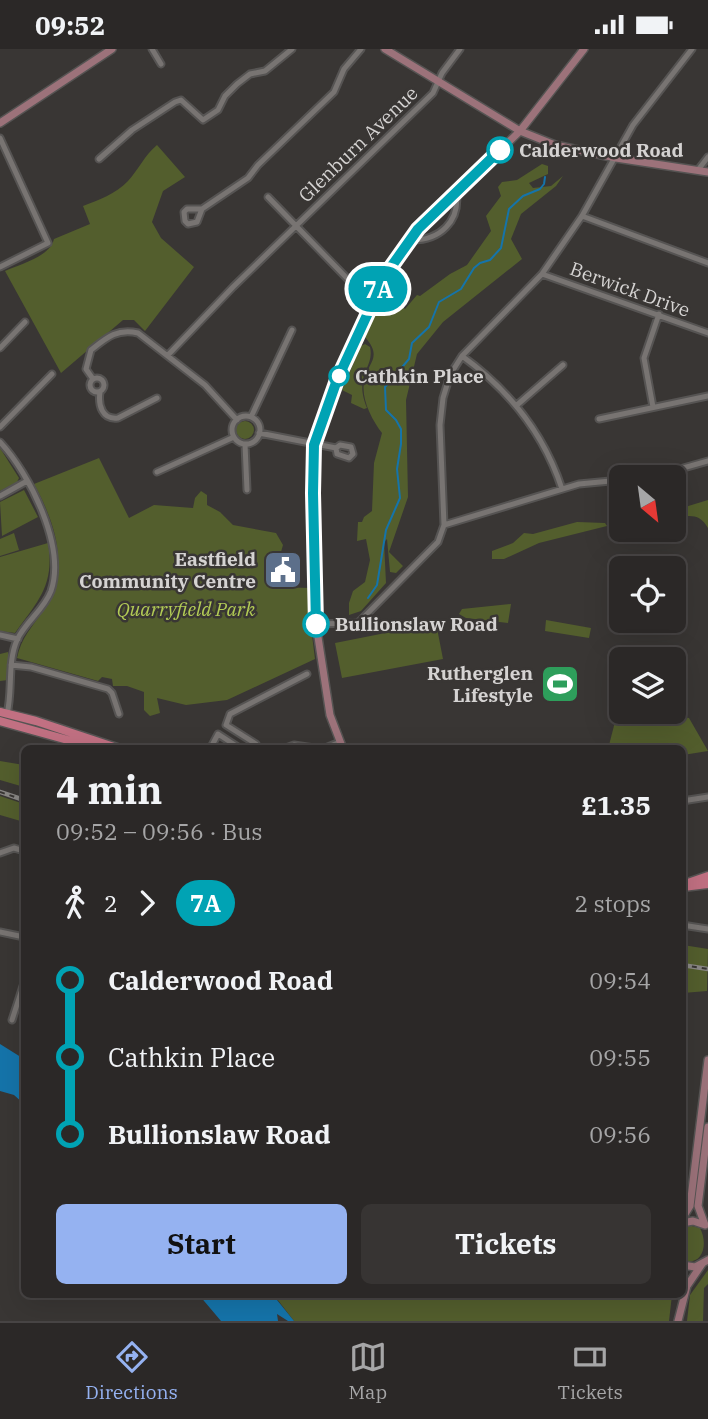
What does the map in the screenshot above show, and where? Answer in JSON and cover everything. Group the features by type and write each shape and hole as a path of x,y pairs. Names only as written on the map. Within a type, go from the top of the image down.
{"main road":[{"path":"3,717 88,745"},
{"path":"3,717 105,745"},
{"path":"686,884 708,876"},
{"path":"686,886 708,884"}],"street":[{"path":"0,123 112,49"},
{"path":"152,49 161,64"},
{"path":"99,159 132,130 175,102 181,100 203,120 218,110 225,96 237,84 250,74 265,71 292,49"},
{"path":"202,209 248,178 258,165 334,92 344,69 361,49"},
{"path":"385,49 520,131 555,145 708,172"},
{"name":"Glenburn Avenue","path":"168,355 296,225 433,93 460,49"},
{"path":"341,745 330,715 316,624 314,445 337,380 386,274 410,240 456,191 520,131 584,49"},
{"path":"316,624 358,624 438,542 444,526 440,425 443,398 450,375 462,356 542,274 582,216 634,125 692,49"},
{"path":"0,138 48,243 0,267"},
{"path":"698,170 708,157"},
{"path":"410,240 423,241 438,235 452,221 459,206 456,191"},
{"name":"Glenburn Avenue","path":"268,197 296,225"},
{"path":"582,216 708,263"},
{"path":"296,225 371,303"},
{"name":"Berwick Drive","path":"542,274 707,331"},
{"path":"653,408 644,358 659,314"},
{"path":"0,348 25,322"},
{"path":"251,417 292,330"},
{"path":"93,379 86,365 91,350 116,332 138,333 205,384 237,420"},
{"path":"462,356 486,373 517,405 544,445 562,489"},
{"path":"517,405 563,365"},
{"path":"0,427 52,374"},
{"path":"93,379 99,378 104,382 105,387 100,392 100,406 104,415 112,419 157,398"},
{"path":"93,379 91,389 100,392"},
{"path":"599,419 708,396"},
{"path":"234,437 233,426 237,420 251,417 258,423 260,433 256,440 245,444"},
{"path":"260,433 336,449"},
{"path":"234,437 245,444"},
{"path":"157,472 234,437"},
{"path":"0,443 10,453 27,481 51,537 55,557 54,575 44,604 18,639 11,664 3,717"},
{"path":"245,444 247,490"},
{"path":"686,467 708,461"},
{"path":"0,496 27,481"},
{"path":"444,526 579,484 609,481"},
{"path":"0,635 18,639"},
{"path":"11,664 108,689 119,714"},
{"path":"257,745 226,725 230,714 307,674"},
{"path":"212,745 218,734 235,745"},
{"path":"686,800 708,797"},
{"path":"0,853 14,849 21,850"},
{"path":"686,926 708,929"},
{"path":"0,932 21,936"},
{"path":"12,1020 21,992"},
{"path":"686,1214 690,1206 708,1061"},
{"path":"707,1227 698,1206 708,1127"},
{"path":"686,1221 707,1227"},
{"path":"686,1266 695,1267 705,1262"},
{"path":"686,1289 705,1262"},
{"path":"680,1298 680,1310"},
{"path":"678,1321 684,1298"}],"green space":[{"path":"157,145 185,177 163,191 152,222 161,238 194,267 145,331 134,320 123,320 61,373 5,271 41,255 47,251 54,239 90,224 83,206 123,186"},
{"path":"542,164 548,166 548,174 529,183 533,188 551,186 563,176 556,186 521,214 511,239 522,259 443,322 417,354 406,400 408,497 389,552 403,566 396,573 390,572 387,539 384,542 386,583 361,611 349,615 353,591 365,582 370,560 366,539 357,541 358,522 362,522 372,511 374,463 382,433 371,416 364,395 364,382 374,355 365,337 383,293 405,309 417,295 420,296 467,265 491,231 486,216 501,196 498,187 502,182 517,180"},
{"path":"365,344 370,347 371,354 363,379 363,396 367,408 364,409 351,403 352,395 342,390 361,346"},
{"path":"241,421 249,421 254,430 252,437 241,439 236,434 236,426"},
{"path":"0,448 19,478 17,482 0,491"},
{"name":"Quarryfield Park","path":"99,458 129,518 154,505 193,508 195,498 201,491 207,495 207,505 220,512 233,525 276,533 283,545 281,552 274,555 267,553 271,583 273,587 311,588 311,612 306,615 307,625 311,627 315,659 227,700 186,705 157,698 160,713 150,716 144,710 144,692 127,686 113,686 112,679 102,677 98,681 17,658 24,639 52,596 58,564 54,531 34,484"},
{"path":"24,490 38,517 2,536 0,502"},
{"path":"708,500 708,528 694,516 686,516 686,507"},
{"path":"577,522 605,523 607,526 539,543 504,559 492,559 492,551 513,543 524,533 533,534"},
{"path":"14,533 19,550 0,556 0,539"},
{"path":"48,543 49,570 43,592 15,633 0,631 0,557"},
{"path":"511,604 508,623 466,618 459,614 462,609"},
{"path":"546,620 591,628 589,638 545,631"},
{"path":"436,623 443,659 342,678 335,643"},
{"path":"8,652 8,680 0,681 0,654"},
{"path":"686,718 689,718 708,751 686,755 686,745 609,745 614,724 686,724"},
{"path":"0,761 21,764 21,786 0,780"},
{"path":"0,796 21,803 21,821 0,815"},
{"path":"686,945 708,949 707,991 686,993"},
{"path":"686,1225 700,1228 704,1240 700,1257 690,1262 686,1261"},
{"path":"708,1270 708,1284 704,1288 703,1321 687,1321 690,1295"},
{"path":"276,1298 672,1298 669,1321 294,1321"}],"water":[{"path":"0,1044 21,1057 21,1101 14,1095 0,1091"},
{"path":"202,1298 275,1298 294,1321 288,1321 277,1314 278,1321 221,1321"}],"waterway":[{"path":"368,598 377,585 386,530 400,498 397,469 401,429 386,410 385,387 409,359 412,343 429,327 439,302 461,289 474,268 490,260 501,248 509,209 523,196 540,189 545,177"}],"railway":[{"path":"0,792 21,799"},
{"path":"686,966 708,969"}],"bus line":[{"name":"7A","path":"316,624 314,445 337,380 386,274 418,229 500,150"}],"place":[{"name":"Calderwood Road","path":"500,150"},
{"name":"Cathkin Place","path":"339,376"},
{"name":"Eastfield Community Centre","path":"283,570"},
{"name":"Bullionslaw Road","path":"316,624"},
{"name":"Rutherglen Lifestyle","path":"560,684"}]}
